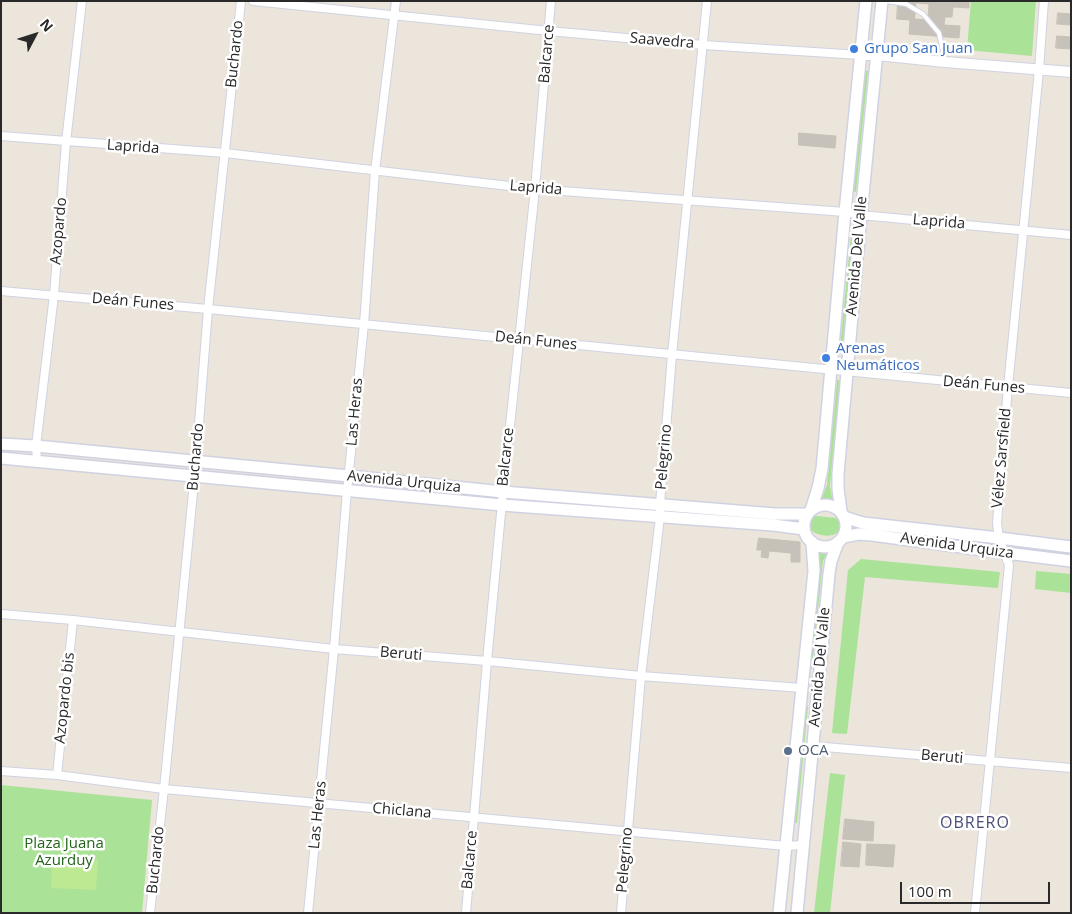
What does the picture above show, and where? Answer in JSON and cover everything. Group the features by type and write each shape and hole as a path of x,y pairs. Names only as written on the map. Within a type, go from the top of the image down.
{"main road":[{"name":"Avenida Del Valle","path":"809,512 818,488 822,469 866,1"},
{"name":"Avenida Del Valle","path":"842,514 838,474 882,1"},
{"name":"Avenida Urquiza","path":"1,444 503,492 775,514 809,512"},
{"path":"1,458 502,505 773,525 804,529"},
{"path":"829,505 836,507 842,514 846,530 840,539 832,545 818,545 807,536 804,522 809,512 816,506 829,505"},
{"name":"Avenida Urquiza","path":"842,514 863,523 1071,546"},
{"name":"Avenida Urquiza","path":"840,539 860,534 872,535 1071,561"},
{"name":"Avenida Del Valle","path":"797,913 828,574 840,539"},
{"name":"Avenida Del Valle","path":"779,913 814,571 812,542"}],"street":[{"name":"Azopardo","path":"37,460 36,446 54,295 66,142 82,1"},
{"name":"Buchardo","path":"150,913 196,462 208,309 241,1"},
{"name":"Saavedra","path":"253,1 703,45 876,55 1071,72"},
{"name":"Las Heras","path":"308,913 320,803 347,491 364,324 375,171 396,1"},
{"name":"Balcarce","path":"466,913 487,661 518,340 535,189 551,1"},
{"name":"Pelegrino","path":"621,913 641,676 660,517 672,355 707,1"},
{"name":"Vélez Sarsfield","path":"975,913 1009,565 999,538 997,523 1044,1"},
{"name":"Laprida","path":"1,136 225,153 535,189 845,212 1071,235"},
{"name":"Deán Funes","path":"1,291 208,309 1071,393"},
{"name":"Beruti","path":"1,614 73,620 334,649 802,688"},
{"name":"Azopardo bis","path":"57,776 73,620"},
{"name":"Beruti","path":"813,746 1071,768"},
{"name":"Chiclana","path":"1,770 164,789 474,818 786,846 803,845"}],"lane":[{"path":"886,1 906,4 923,14 939,33 945,62"}],"green space":[{"path":"971,1 1036,1 1032,56 967,50"},
{"path":"865,70 868,71 856,192 853,191"},
{"path":"852,225 855,225 843,346 840,346"},
{"path":"837,380 840,380 830,486 833,503 820,502 827,485"},
{"path":"814,516 836,518 841,527 837,533 831,535 818,534 809,527 809,522"},
{"path":"816,548 829,549 823,561 812,669 809,668 820,561"},
{"path":"861,559 1000,572 998,588 865,577 847,734 832,733 848,570"},
{"path":"1036,571 1071,574 1071,593 1035,589"},
{"path":"805,706 808,706 797,823 794,823"},
{"path":"830,773 845,775 830,913 814,913"},
{"name":"Plaza Juana Azurduy","path":"1,785 152,800 142,913 1,913"},
{"path":"52,857 98,860 96,890 51,888"}],"building":[{"path":"898,1 969,1 969,8 953,7 952,17 945,17 944,25 960,26 959,38 909,34 910,20 897,19","holes":["916,3 929,4 928,20 915,19"]},
{"path":"1058,13 1071,14 1071,25 1057,24"},
{"path":"1057,36 1071,37 1071,49 1056,48"},
{"path":"799,133 836,136 835,148 799,145"},
{"path":"759,538 800,542 800,562 791,562 791,553 769,551 768,558 761,557 762,550 757,550"},
{"path":"845,819 874,822 873,841 843,839"},
{"path":"843,842 861,844 859,867 841,866"},
{"path":"867,844 895,845 893,867 866,865"}],"place":[{"name":"Grupo San Juan","path":"854,49"},
{"name":"Arenas Neumáticos","path":"826,358"},
{"name":"OCA","path":"788,751"}],"district":[{"name":"OBRERO","path":"975,823"}]}
